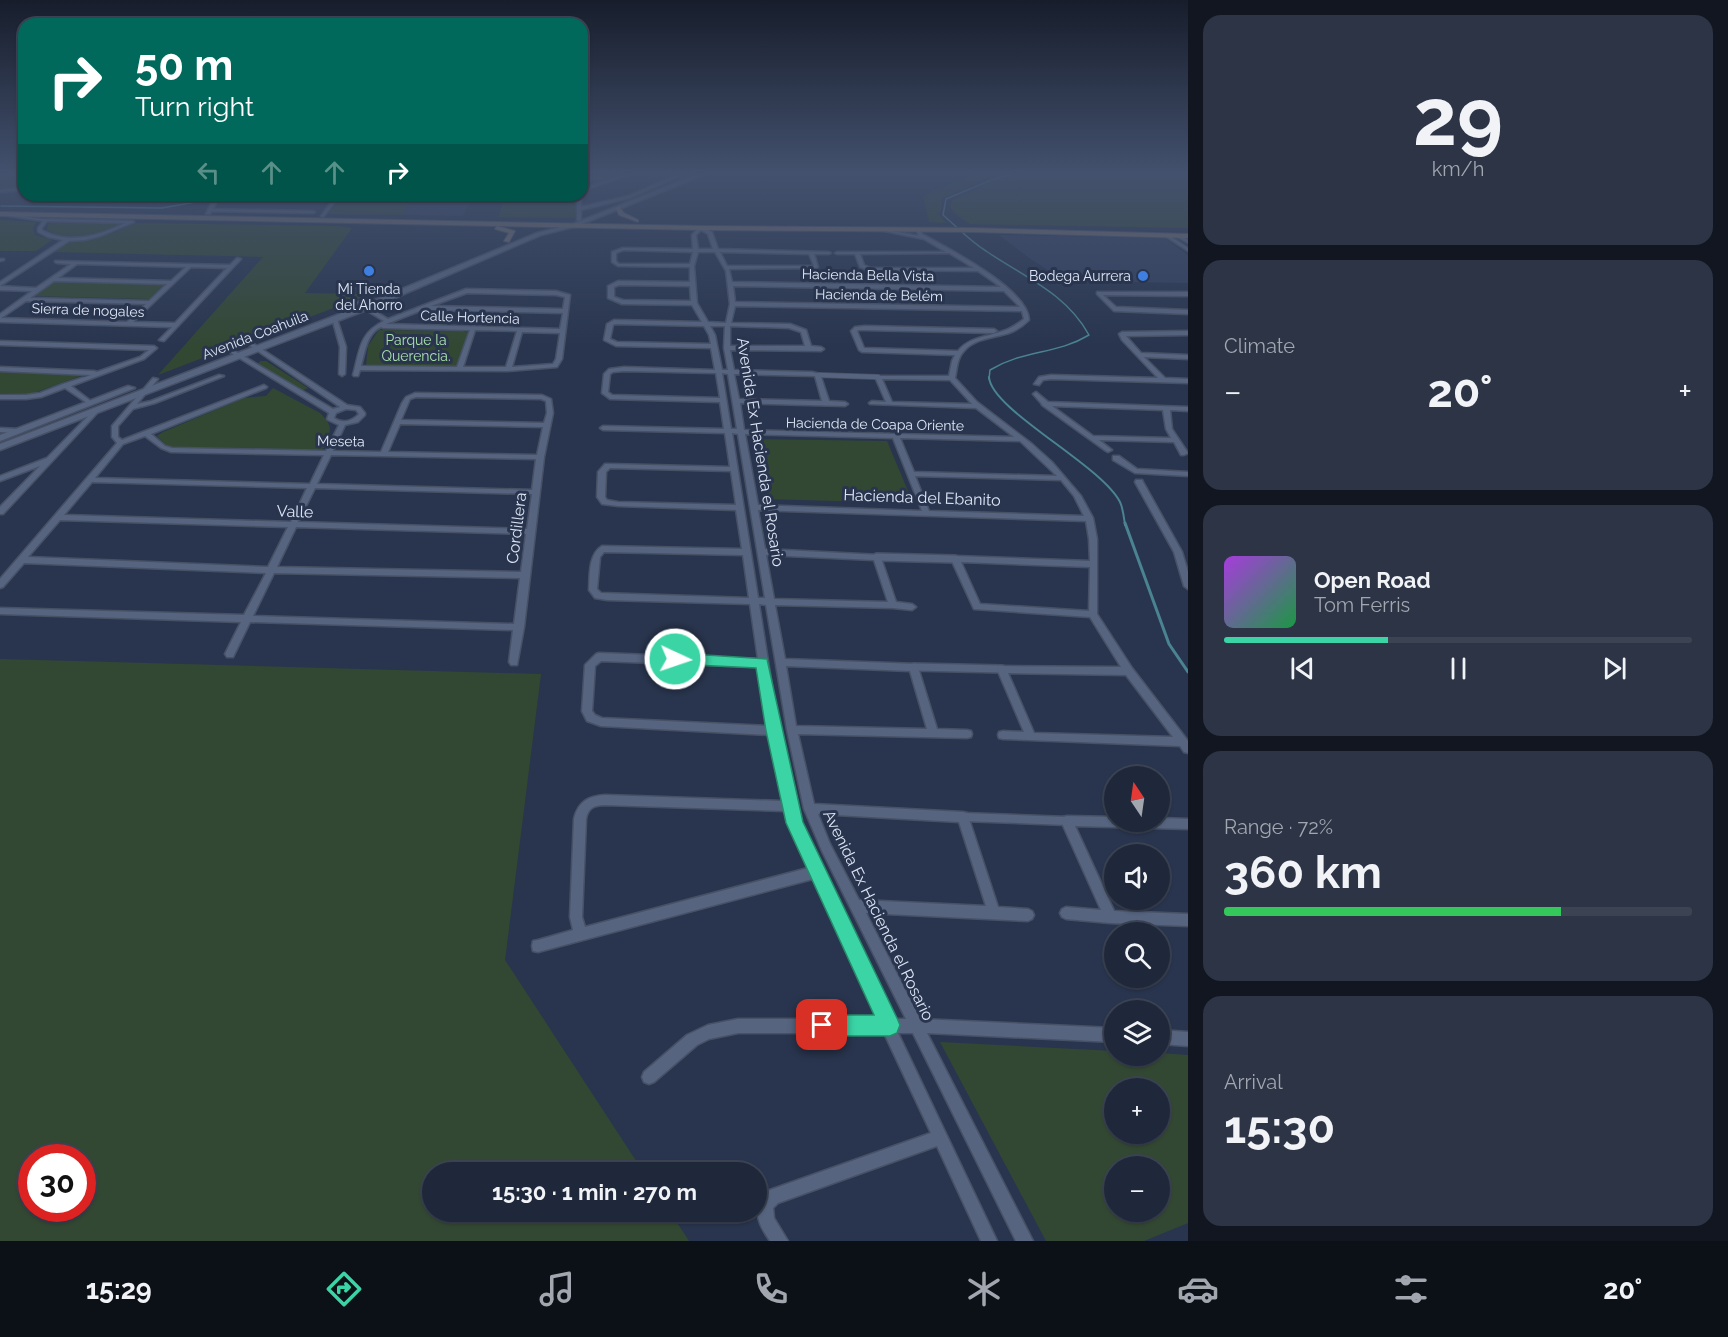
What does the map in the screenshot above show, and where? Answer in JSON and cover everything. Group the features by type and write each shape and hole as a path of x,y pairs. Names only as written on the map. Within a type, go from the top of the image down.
{"main road":[{"path":"500,230 511,231 513,234 508,243"},
{"path":"1027,230 1172,235 1187,232"},
{"path":"1140,230 1187,232"},
{"path":"1148,230 1172,235"}],"street":[{"path":"40,230 58,238 68,239 112,230"},
{"name":"Avenida Coahuila","path":"0,447 155,379 258,349 334,319 537,230"},
{"name":"Avenida Coahuila","path":"508,243 545,230"},
{"name":"Avenida Ex Hacienda el Rosario","path":"699,230 694,235 696,250 692,266 694,303 707,324 719,372 762,663 789,806 794,823 816,872 890,1025 989,1241"},
{"name":"Avenida Ex Hacienda el Rosario","path":"704,230 710,233 716,250 727,267 733,303 728,325 727,348 792,730 810,808 826,846 1025,1241"},
{"path":"884,230 928,240"},
{"path":"951,252 918,234 921,230 980,270 1005,289 1025,309 1028,316 1025,322 978,340 958,353 953,363 952,378 976,406 1021,439 1062,478 1089,519 1094,564 1093,614 1129,671 1185,745"},
{"path":"1172,235 1188,242"},
{"path":"1172,235 1188,250"},
{"path":"0,278 58,238"},
{"path":"0,286 68,239"},
{"path":"692,266 618,265 614,262 615,252 623,249 829,253"},
{"path":"837,253 951,252"},
{"path":"727,267 813,268 816,264 811,253"},
{"path":"858,253 862,266 869,269 980,270"},
{"path":"162,340 239,259"},
{"path":"57,262 232,267"},
{"path":"0,318 75,262"},
{"path":"129,324 190,266"},
{"path":"51,279 172,283"},
{"path":"692,284 618,283 611,286 611,298 622,302 694,303"},
{"name":"Hacienda Bella Vista","path":"730,284 1005,289"},
{"path":"0,286 36,290"},
{"path":"828,286 836,306"},
{"path":"462,289 563,293 568,297 559,359 555,366 508,369 357,371 361,351 370,332 377,326 422,308 462,289"},
{"path":"1188,294 1099,292 1114,309 1188,312"},
{"path":"24,299 151,303"},
{"name":"Hacienda de Belém","path":"733,303 1025,309"},
{"path":"362,305 388,321"},
{"name":"Avenida Coahuila","path":"1,435 143,392 235,354 250,344 362,305"},
{"path":"422,308 565,311"},
{"name":"Sierra de nogales","path":"0,318 176,325"},
{"path":"334,319 343,352 342,374"},
{"path":"714,346 616,344 607,340 610,324 614,322 707,324 799,328 804,331 808,348"},
{"name":"Calle Hortencia","path":"377,326 562,331"},
{"path":"862,350 854,331 860,328 1005,331"},
{"path":"459,369 473,329"},
{"path":"508,369 520,330"},
{"path":"1163,380 1124,339 1122,334 1188,333"},
{"path":"0,343 154,348 142,358 30,397 0,397"},
{"path":"250,344 345,407"},
{"path":"727,348 821,349"},
{"path":"853,349 958,353"},
{"path":"343,352 361,351"},
{"path":"235,354 333,412"},
{"path":"248,362 267,355"},
{"path":"1140,356 1188,357"},
{"path":"0,369 99,373"},
{"path":"723,400 615,398 605,393 607,374 616,369 952,378"},
{"path":"818,375 826,403"},
{"path":"130,408 153,402 221,376"},
{"path":"878,377 890,404"},
{"path":"1037,384 1039,379 1046,377 1188,381"},
{"path":"121,443 115,436 114,430 155,379"},
{"path":"0,512 51,459 93,407 65,385"},
{"path":"0,585 121,443 264,387"},
{"path":"302,393 316,387"},
{"path":"1036,394 1044,404 1108,450"},
{"name":"Cordillera","path":"397,422 408,398 415,395 542,397 549,400 551,404 540,458 514,662"},
{"path":"736,401 845,404"},
{"path":"872,403 976,406"},
{"path":"1044,404 1188,409"},
{"path":"345,407 358,408 363,414 355,421 343,423 330,419 333,412 345,407"},
{"path":"1166,408 1168,424 1184,453"},
{"path":"384,454 397,422 548,425"},
{"path":"230,654 343,423"},
{"name":"Hacienda de Coapa Oriente","path":"603,428 1021,439"},
{"name":"Meseta","path":"146,433 163,447 171,450 540,458"},
{"path":"896,437 926,512"},
{"path":"1092,438 1175,440"},
{"path":"1116,458 1128,469 1138,472 1188,474"},
{"path":"0,479 51,459"},
{"path":"734,469 608,466 602,472 601,497 605,502 618,504 740,508"},
{"path":"911,474 1062,478"},
{"path":"90,480 536,492"},
{"path":"1138,482 1178,552 1188,586"},
{"name":"Hacienda del Ebanito","path":"753,507 1089,519"},
{"name":"Valle","path":"58,517 531,532"},
{"path":"746,552 602,549 596,556 593,590 598,596 606,597 912,607"},
{"path":"761,552 1094,564"},
{"path":"878,557 893,605"},
{"path":"955,559 977,606"},
{"path":"22,560 271,570 525,575"},
{"path":"964,606 1093,614"},
{"path":"0,611 519,627"},
{"path":"762,663 599,657 590,664 587,711 591,718 601,723 774,731"},
{"path":"780,662 1129,671"},
{"path":"914,667 933,733"},
{"path":"1002,669 1031,737"},
{"path":"792,730 967,734"},
{"path":"1003,735 1185,745"},
{"path":"581,934 576,917 580,819 583,807 587,803 605,800 789,806"},
{"path":"810,808 963,817 1188,824"},
{"path":"963,817 994,913"},
{"path":"1067,821 1110,916"},
{"path":"538,946 816,872"},
{"path":"857,906 1028,915"},
{"path":"1066,913 1188,920"},
{"path":"649,1077 674,1053 692,1040 724,1027 890,1025 1104,1035"},
{"path":"1170,1037 1188,1038"},
{"path":"780,1241 765,1216 766,1204 773,1197 941,1137"}],"shaded area":[{"path":"999,235 1165,238 1188,255 1188,283 1065,281"}],"green space":[{"path":"0,230 33,230 35,235 52,240 36,251 0,251"},
{"path":"47,230 110,230 95,235 74,237 55,234"},
{"path":"121,230 351,230 305,293 365,294 365,296 158,375 263,257 55,252 70,241"},
{"path":"53,281 166,284 149,299 33,296"},
{"name":"Parque la Querencia.","path":"379,330 463,331 468,333 456,366 366,366 368,346"},
{"path":"260,361 266,361 308,388 301,391 258,364"},
{"path":"0,371 86,374 31,394 0,393"},
{"path":"273,388 320,413 325,418 330,429 324,448 315,451 172,447 166,445 157,436 244,398 266,396"},
{"path":"751,439 887,441 913,503 763,499"},
{"path":"0,659 541,674 505,960 637,1162 422,1162 422,1222 677,1222 689,1241 0,1241"},
{"path":"940,1042 1104,1050 1104,1066 1170,1066 1170,1054 1188,1055 1188,1223 1144,1241 1046,1241"}],"waterway":[{"path":"960,230 980,247 1056,297 1080,320 1089,335 1065,346 1003,363 990,370 989,377"},
{"path":"989,377 994,390 1008,405 1109,487 1120,502 1125,525"},
{"path":"1125,523 1169,644 1188,672"}],"place":[{"name":"Mi Tienda del Ahorro","path":"369,271"},
{"name":"Bodega Aurrera","path":"1143,276"}],"route":[{"path":"675,659 762,663 794,823 890,1025 822,1025"}]}
